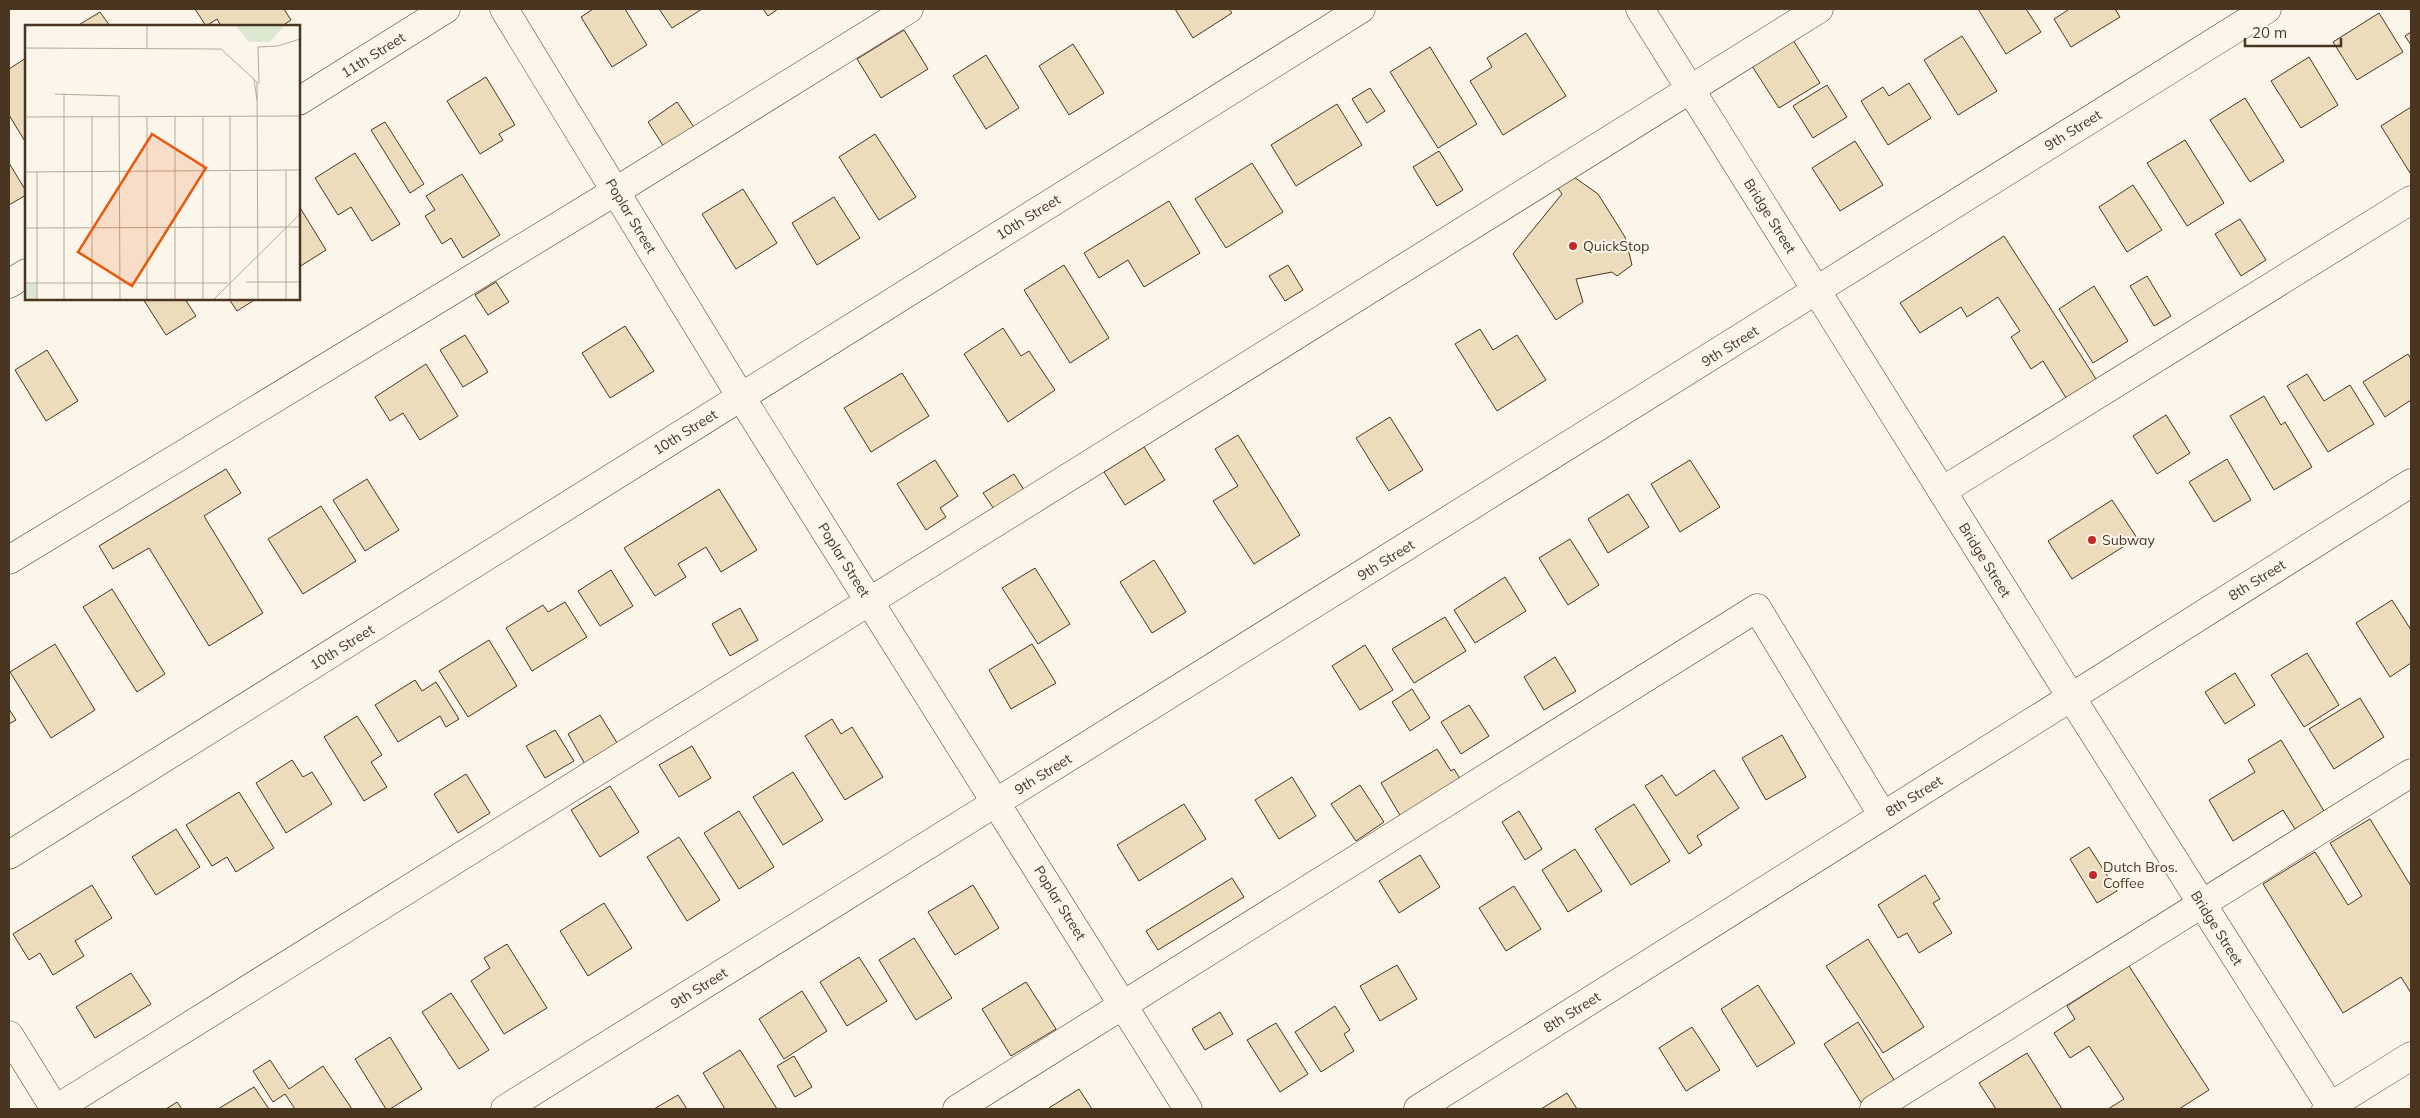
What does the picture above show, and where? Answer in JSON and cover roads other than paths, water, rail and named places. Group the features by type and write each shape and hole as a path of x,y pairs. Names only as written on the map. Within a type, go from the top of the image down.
{"main road":[{"name":"11th Street","path":"300,101 446,9"},
{"name":"Poplar Street","path":"504,9 741,397 1188,1109"},
{"path":"9,560 616,191 909,9"},
{"name":"10th Street","path":"9,855 1361,9"},
{"name":"Bridge Street","path":"1640,9 2330,1108"},
{"path":"9,1035 56,1109 1819,9"},
{"name":"9th Street","path":"505,1109 2267,9"},
{"path":"1942,491 2411,200"},
{"path":"9,284 25,274"},
{"name":"8th Street","path":"1418,1109 2411,484"},
{"path":"957,1109 1757,608 1883,816"},
{"path":"1874,1109 2411,773"},
{"path":"2330,1108 2411,1056"}],"place":[{"name":"QuickStop","path":"1573,246"},
{"name":"Subway","path":"2092,540"},
{"name":"Dutch Bros. Coffee","path":"2093,875"}]}
